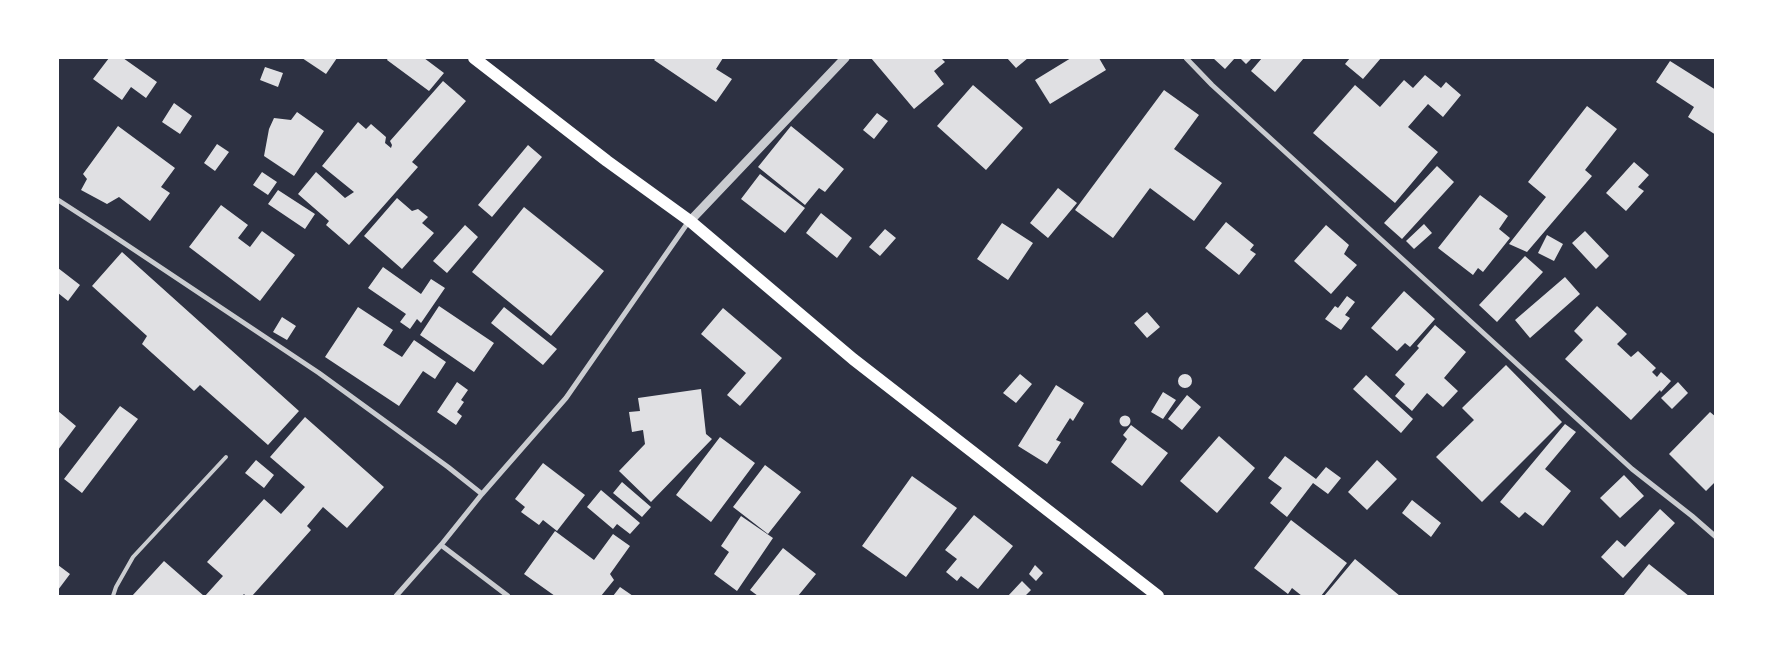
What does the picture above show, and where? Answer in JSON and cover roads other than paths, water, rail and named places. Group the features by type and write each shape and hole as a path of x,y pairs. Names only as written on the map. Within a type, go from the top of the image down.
{"main road":[{"path":"474,58 690,221 853,358 1158,596"}],"street":[{"path":"396,596 566,398 690,221 845,58"},
{"path":"1186,58 1212,85 1632,469 1692,516 1716,538"},
{"path":"58,200 319,373 482,494"},
{"path":"441,545 508,596"}],"lane":[{"path":"113,596 116,587 133,558 226,457"}]}
